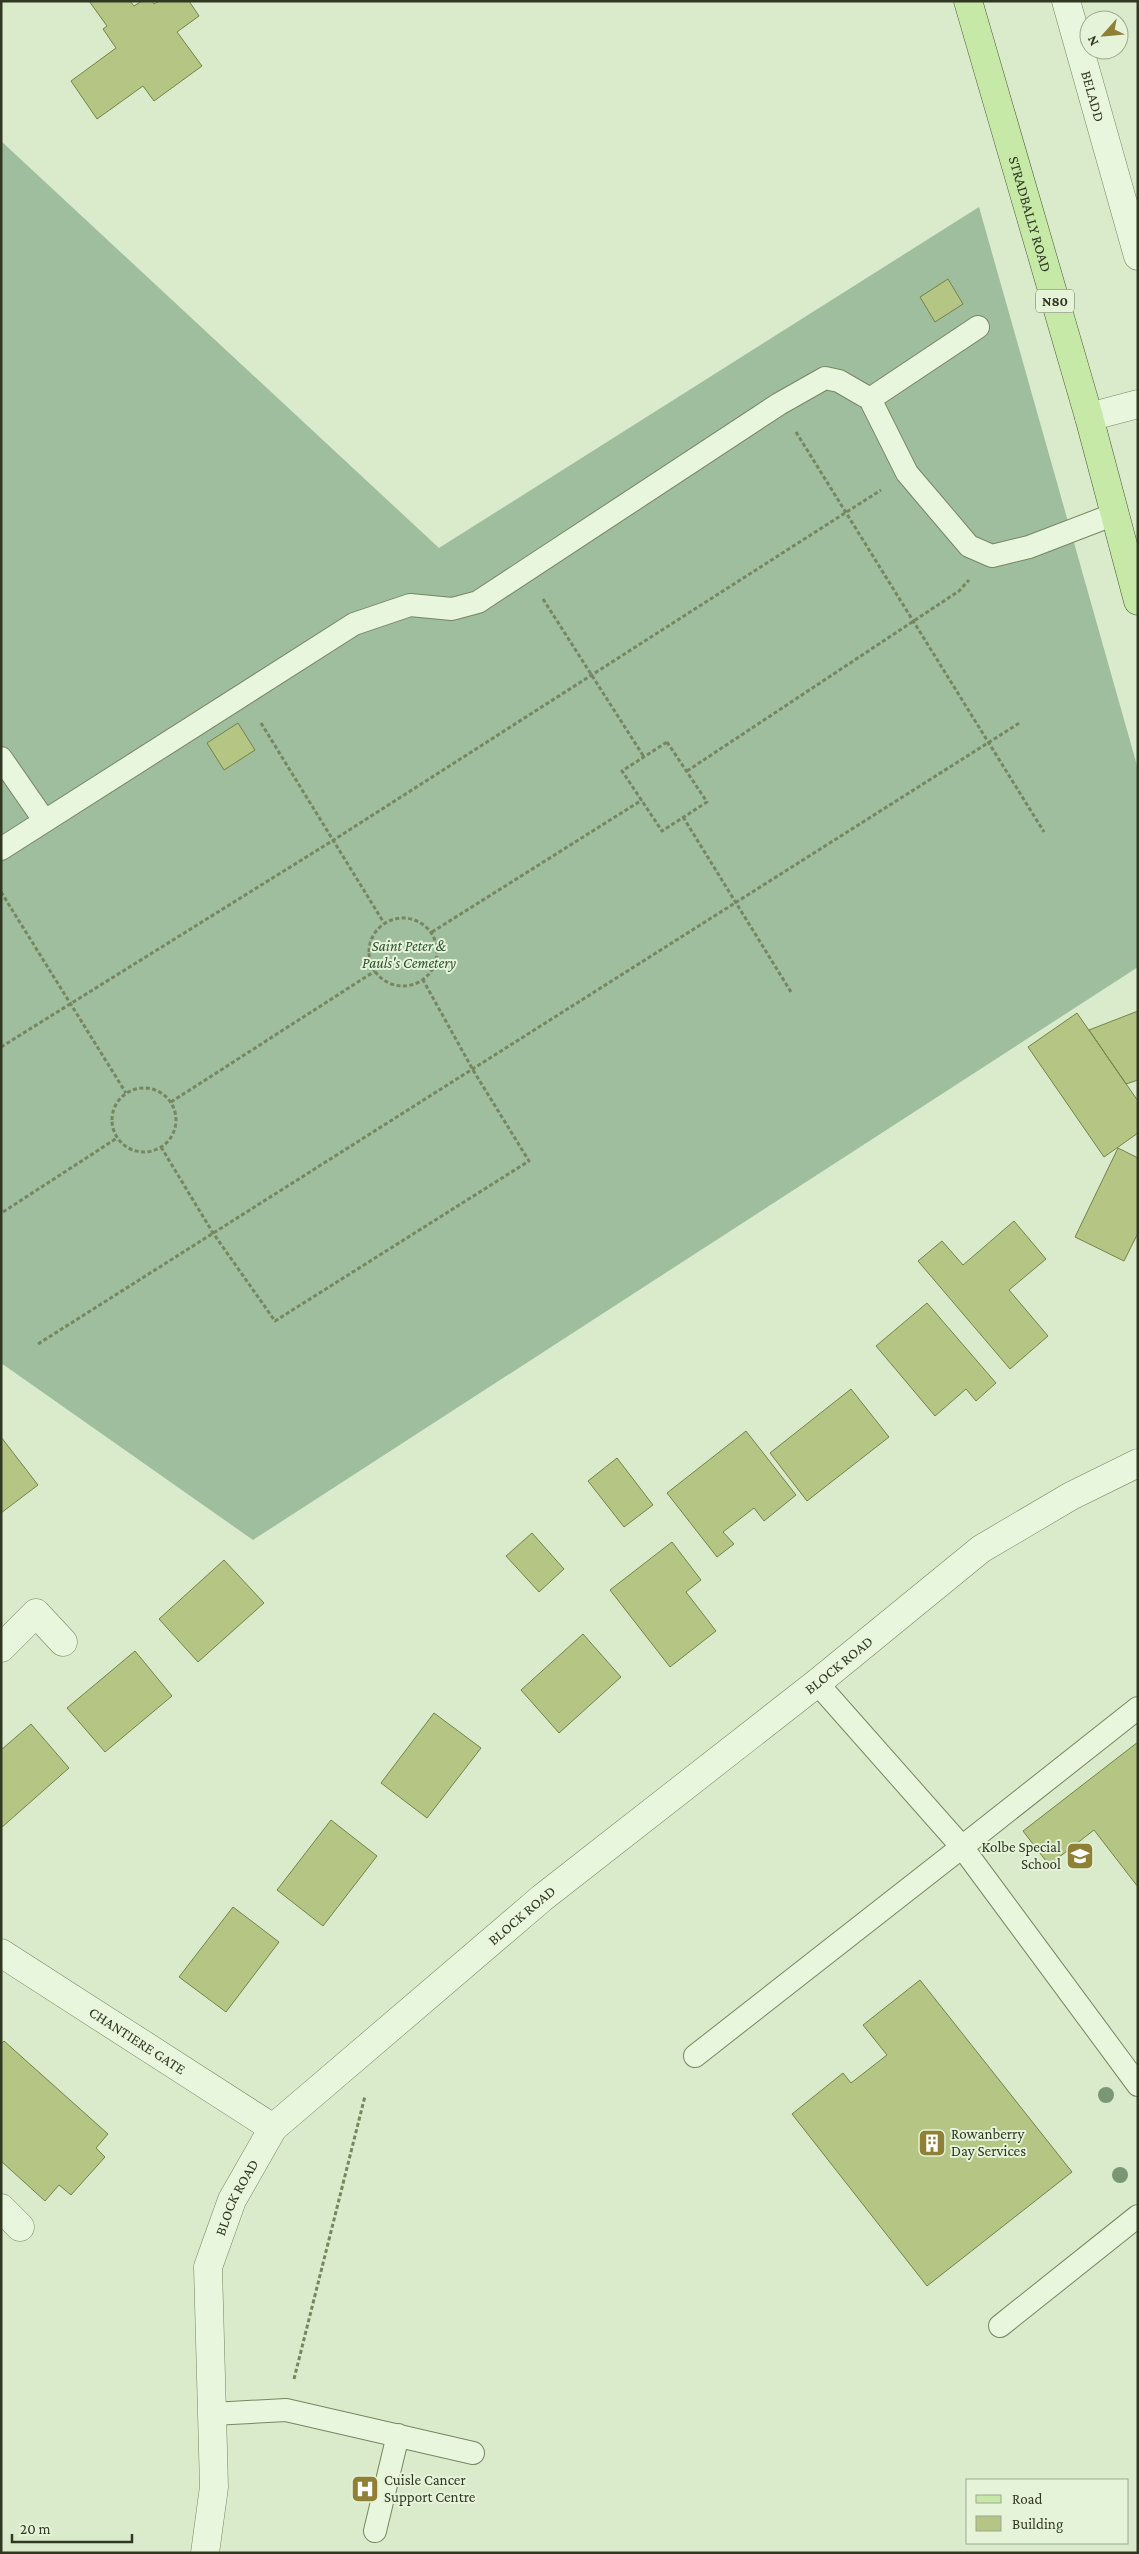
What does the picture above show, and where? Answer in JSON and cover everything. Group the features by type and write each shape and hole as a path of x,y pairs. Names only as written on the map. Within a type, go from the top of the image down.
{"main road":[{"name":"STRADBALLY ROAD","path":"968,1 1089,417 1138,601"}],"street":[{"name":"BELADD","path":"1066,1 1129,189 1138,256"},
{"path":"1089,417 1138,404"},
{"name":"BLOCK ROAD","path":"205,2553 214,2487 208,2267 232,2200 273,2128 542,1898 817,1683 981,1549 1071,1496 1138,1463"},
{"path":"1,1648 36,1613 63,1642"},
{"name":"CHANTIERE GATE","path":"1,1953 273,2128"},
{"path":"1,2208 20,2227"}],"lane":[{"path":"870,399 978,327"},
{"path":"1,849 354,624 410,605 452,609 478,602 779,404 825,378 838,381 870,399 906,473 969,546 992,556 1029,547 1114,514"},
{"path":"1,758 44,820"},
{"path":"817,1683 962,1847 1138,2085"},
{"path":"695,2056 1138,1708"},
{"path":"1000,2326 1138,2216"},
{"path":"212,2414 286,2410 473,2453"},
{"path":"375,2531 398,2435"}],"path":[{"path":"779,404 1044,832"},
{"path":"1,1047 332,841 906,473"},
{"path":"687,771 959,591 992,556"},
{"path":"525,571 644,757"},
{"path":"244,695 384,923"},
{"path":"38,1344 1022,722"},
{"path":"667,742 707,802 662,831 622,771 644,757 667,742"},
{"path":"432,932 642,800"},
{"path":"683,817 791,992"},
{"path":"1,892 126,1093"},
{"path":"396,918 410,918 422,923 432,932 437,945 437,958 432,971 423,980 410,985 397,985 385,980 375,971 370,958 370,945 375,933 384,923 396,918"},
{"path":"171,1102 375,971"},
{"path":"161,1147 213,1233 275,1321 529,1160 473,1070 423,980"},
{"path":"138,1088 151,1088 162,1093 171,1102 176,1114 176,1127 170,1138 161,1147 150,1152 137,1152 126,1147 117,1138 112,1126 112,1113 117,1102 126,1093 138,1088"},
{"path":"3,1212 117,1138"},
{"path":"286,2410 366,2093"}],"green space":[{"name":"Saint Peter & Pauls's Cemetery","path":"1,141 439,548 979,207 1138,769 1138,967 253,1540 1,1363"}],"building":[{"path":"89,1 130,1 134,6 142,1 152,1 154,4 159,1 189,1 199,16 177,32 202,66 154,101 143,86 97,119 71,81 116,48 103,29 107,26"},
{"path":"948,279 963,304 935,322 920,297"},
{"path":"238,723 255,750 224,770 207,743"},
{"path":"1138,1011 1138,1080 1126,1084 1089,1030"},
{"path":"1077,1013 1138,1101 1138,1133 1104,1157 1028,1047"},
{"path":"1118,1148 1138,1158 1138,1233 1124,1261 1075,1237"},
{"path":"1014,1221 1046,1259 1009,1290 1048,1336 1010,1369 918,1261 942,1241 963,1265"},
{"path":"927,1303 996,1383 976,1401 966,1389 935,1416 876,1346"},
{"path":"851,1389 889,1437 807,1501 770,1453"},
{"path":"746,1431 796,1495 764,1521 754,1508 723,1532 734,1544 717,1557 667,1493"},
{"path":"1,1437 38,1485 1,1513"},
{"path":"617,1458 653,1505 624,1527 588,1481"},
{"path":"532,1533 564,1569 539,1592 506,1556"},
{"path":"672,1542 701,1580 686,1592 716,1631 670,1667 610,1590"},
{"path":"224,1560 264,1603 198,1662 159,1619"},
{"path":"583,1634 621,1677 559,1733 521,1690"},
{"path":"135,1651 172,1696 105,1752 67,1708"},
{"path":"434,1713 481,1748 427,1818 381,1783"},
{"path":"31,1724 69,1768 1,1828 1,1750"},
{"path":"1138,1742 1138,1887 1094,1830 1049,1865 1023,1831"},
{"path":"331,1820 377,1856 323,1926 277,1890"},
{"path":"233,1907 279,1942 226,2012 179,1977"},
{"name":"Rowanberry Day Services","path":"920,1980 1072,2172 927,2286 792,2114 843,2073 851,2083 887,2055 863,2025"},
{"path":"4,2041 108,2134 96,2148 105,2157 71,2195 59,2185 45,2201 1,2161 1,2044"}],"place":[{"name":"Kolbe Special School","path":"1080,1856"},
{"name":"Rowanberry Day Services","path":"932,2143"},
{"name":"Cuisle Cancer Support Centre","path":"365,2489"}]}
